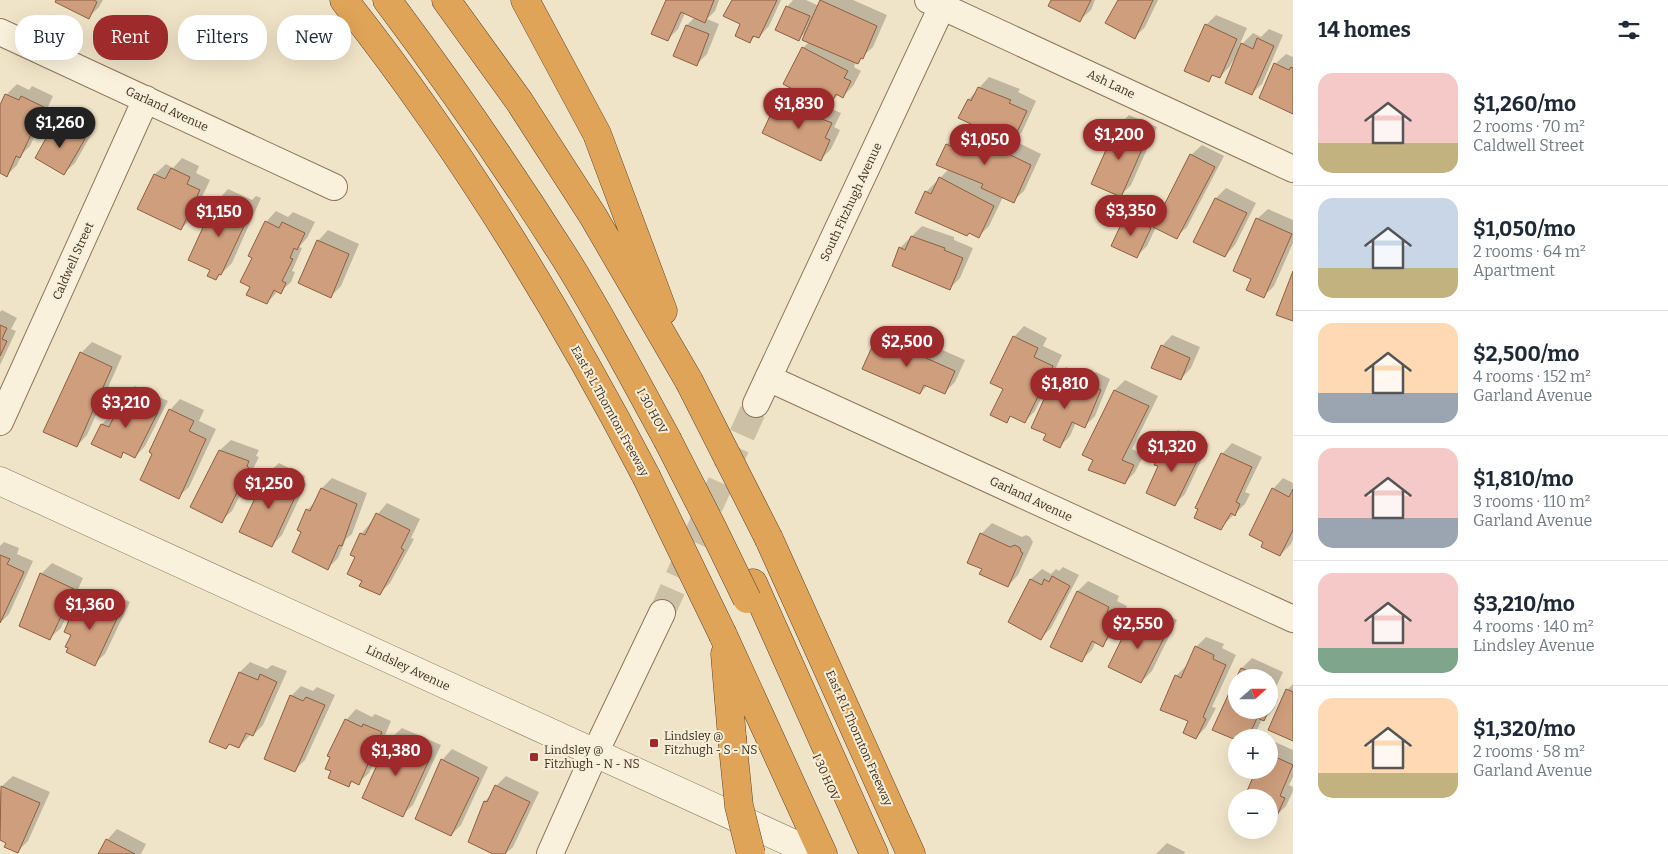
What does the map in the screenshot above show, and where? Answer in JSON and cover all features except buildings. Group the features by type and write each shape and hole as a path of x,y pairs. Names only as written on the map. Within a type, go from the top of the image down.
{"highway":[{"name":"East R L Thornton Freeway","path":"344,0 444,134 517,247 607,401 646,476 723,635 823,854"},
{"name":"I 30 HOV","path":"387,0 432,60 566,260 616,346 670,432"},
{"name":"I 30 HOV","path":"404,0 488,116 549,208 598,288 750,591 837,786 874,854"},
{"name":"East R L Thornton Freeway","path":"446,0 519,101 588,208 689,381 769,539 912,854"},
{"path":"525,0 597,134 689,381"},
{"path":"723,635 739,806 751,854"},
{"name":"I 30 HOV","path":"837,786 860,854"}],"street":[{"name":"Ash Lane","path":"939,2 1293,169"},
{"name":"South Fitzhugh Avenue","path":"756,404 939,2"},
{"name":"Garland Avenue","path":"0,32 334,187"},
{"name":"Caldwell Street","path":"0,422 146,99"},
{"name":"Garland Avenue","path":"768,378 1293,619"},
{"name":"Lindsley Avenue","path":"0,481 816,854"},
{"path":"550,854 595,753 662,613"}],"tunnel":[{"path":"662,613 756,404"}],"place":[{"name":"Lindsley @ Fitzhugh - S - NS","path":"654,743"},
{"name":"Lindsley @ Fitzhugh - N - NS","path":"534,757"}]}
